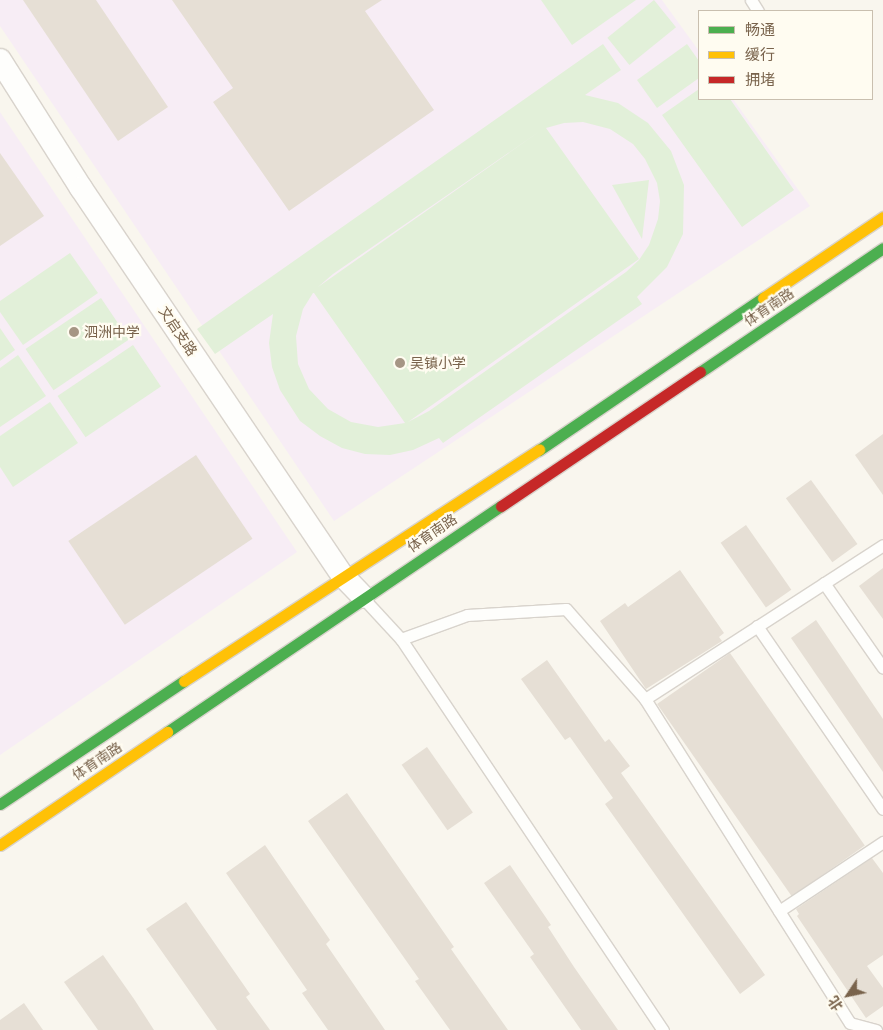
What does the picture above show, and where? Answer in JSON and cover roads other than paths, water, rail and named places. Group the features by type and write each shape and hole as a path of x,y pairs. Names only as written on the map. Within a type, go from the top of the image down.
{"main road":[{"name":"体育南路","path":"0,804 343,576 509,472 883,217"},
{"name":"体育南路","path":"0,845 363,597 883,248"}],"street":[{"name":"文启支路","path":"0,60 81,188 343,576 363,597"}],"lane":[{"path":"645,699 883,545"},
{"path":"824,583 883,668"},
{"path":"363,597 401,639 664,1030"},
{"path":"401,639 467,615 566,609 645,699 850,1023 876,1030"},
{"path":"757,626 883,809"},
{"path":"779,912 883,842"}],"place":[{"name":"泗洲中学","path":"74,332"},
{"name":"吴镇小学","path":"400,363"}]}
